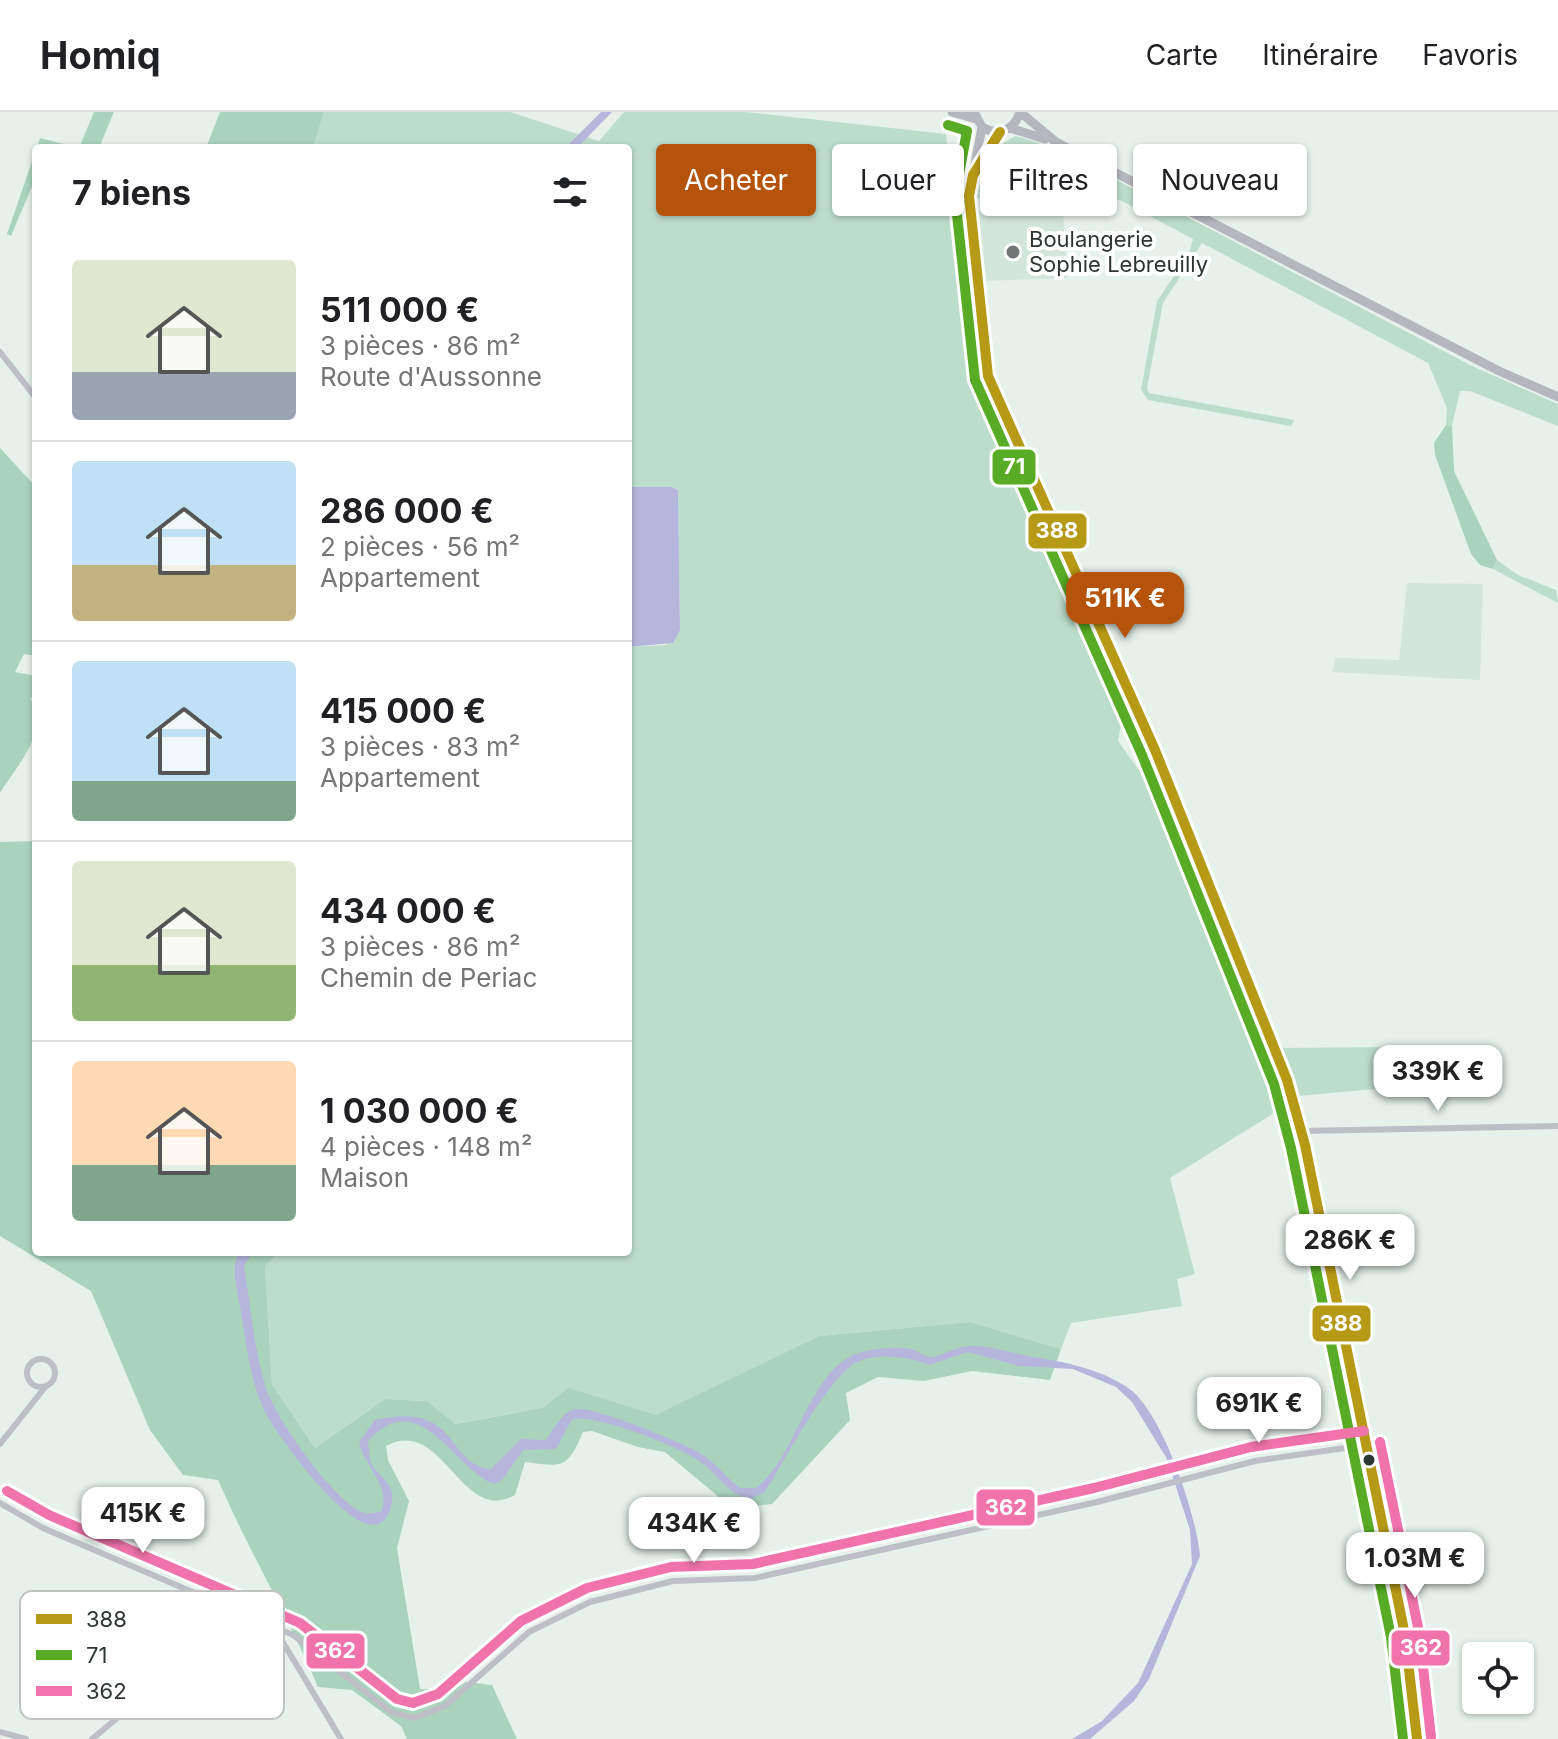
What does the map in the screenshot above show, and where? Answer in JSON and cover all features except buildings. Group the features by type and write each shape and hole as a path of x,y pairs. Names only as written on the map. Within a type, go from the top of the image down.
{"main road":[{"path":"952,112 978,119 1000,132"},
{"path":"973,175 1000,132 1010,128 1020,112 1056,142"},
{"path":"978,119 969,196 988,376 1155,750 1293,1098 1405,1635 1417,1739"},
{"path":"1010,128 1056,142 1499,371 1558,397"}],"street":[{"path":"0,352 32,393"},
{"path":"1302,1131 1558,1126"},
{"path":"0,1444 53,1379 53,1366 45,1360 32,1362 27,1372 31,1383 46,1386"},
{"path":"284,1632 334,1664 391,1712 414,1718 445,1706 529,1632 590,1602 673,1581 755,1578 1186,1480 1255,1461 1366,1445"},
{"path":"0,1503 43,1528 189,1591"},
{"path":"284,1644 341,1739"},
{"path":"92,1739 116,1719"},
{"path":"0,1732 26,1739"}],"shaded area":[{"path":"974,211 980,211 980,216 1063,216 1067,278 981,281"},
{"path":"1407,583 1483,584 1480,680 1332,672 1336,658 1399,660"}],"green space":[{"path":"94,112 114,112 101,144 81,144"},
{"path":"220,112 324,112 314,144 208,144"},
{"path":"324,112 510,112 599,141 624,112 745,112 946,134 947,144 832,144 832,216 954,216 969,370 979,408 1123,715 1118,741 1141,773 1163,824 1277,1111 1170,1178 1195,1274 1177,1279 1182,1306 1071,1323 1061,1349 970,1322 819,1336 656,1416 570,1389 542,1408 454,1424 427,1401 385,1399 315,1448 272,1384 265,1266 276,1256 632,1256 632,647 666,645 680,630 678,490 672,487 632,487 632,144 314,144"},
{"path":"1015,136 1041,144 1002,144"},
{"path":"40,138 63,144 38,144"},
{"path":"32,162 32,186 11,236 7,234"},
{"path":"1117,180 1133,189 1133,207 1117,200"},
{"path":"980,184 980,198 974,202"},
{"path":"1150,216 1185,216 1474,367 1558,404 1558,426 1470,391 1460,391 1452,426 1446,425 1447,408 1428,363 1202,243 1163,303 1147,388 1149,393 1294,420 1291,426 1148,400 1141,390 1157,301 1188,256 1193,239"},
{"path":"1446,425 1452,426 1454,471 1497,560 1493,569 1480,565 1471,554 1435,455 1434,443"},
{"path":"0,448 32,483 32,655 24,654 15,672 32,675 32,740 0,793"},
{"path":"1497,560 1518,575 1556,590 1558,603 1493,569"},
{"path":"32,841 32,1255 0,1236 0,842"},
{"path":"1397,1047 1406,1051 1408,1079 1441,1078 1428,1084 1299,1096 1281,1048"},
{"path":"33,1256 276,1256 265,1266 272,1384 315,1448 385,1399 427,1401 455,1424 542,1408 569,1388 656,1415 819,1336 970,1322 1061,1349 1050,1380 972,1371 924,1381 878,1377 846,1393 850,1420 772,1504 732,1508 665,1452 638,1447 592,1431 583,1432 573,1453 563,1463 525,1462 515,1495 496,1501 480,1496 465,1485 423,1445 406,1440 386,1446 388,1460 409,1501 397,1548 420,1689 454,1689 466,1682 492,1685 517,1739 407,1739 401,1726 352,1690 318,1687 284,1615 284,1591 272,1591 218,1480 183,1475 150,1430 91,1291"}],"water":[{"path":"601,112 612,112 581,144 569,144"},
{"path":"632,487 672,487 678,490 680,630 673,643 632,647"},
{"path":"250,1256 244,1266 258,1353 264,1382 278,1414 317,1471 346,1501 364,1513 381,1511 383,1502 380,1485 359,1442 375,1420 403,1416 423,1419 437,1425 476,1465 491,1469 521,1439 546,1440 571,1410 586,1410 619,1419 679,1443 708,1459 740,1488 756,1488 782,1458 823,1382 851,1356 897,1348 911,1349 933,1357 962,1347 978,1346 1081,1367 1107,1376 1131,1390 1155,1421 1176,1467 1192,1517 1200,1556 1149,1679 1134,1701 1090,1739 1072,1739 1102,1721 1138,1683 1192,1564 1190,1530 1167,1459 1132,1402 1116,1387 1073,1369 1019,1366 968,1352 929,1365 894,1357 874,1357 857,1362 833,1384 820,1402 765,1492 750,1499 729,1489 692,1457 657,1440 614,1425 580,1419 571,1421 556,1449 523,1450 502,1480 494,1484 479,1475 435,1435 420,1425 404,1421 387,1426 368,1441 371,1463 389,1486 392,1501 383,1521 368,1524 349,1514 328,1495 288,1448 266,1414 253,1377 237,1290 236,1258"}],"transit line":[{"name":"71","path":"948,125 967,131 955,196 975,380 1142,755 1274,1084 1291,1148 1391,1637 1403,1739"},
{"name":"388","path":"1000,132 973,175 969,196 988,376 1155,750 1287,1080 1305,1145 1405,1635 1417,1739"},
{"name":"362","path":"284,1616 300,1623 397,1699 413,1703 438,1694 521,1621 587,1588 671,1567 753,1564 1094,1488 1251,1447 1364,1431"},
{"name":"362","path":"1380,1442 1419,1632 1431,1737"},
{"name":"362","path":"7,1491 49,1515 226,1591"}],"place":[{"name":"Boulangerie Sophie Lebreuilly","path":"1013,252"}]}
